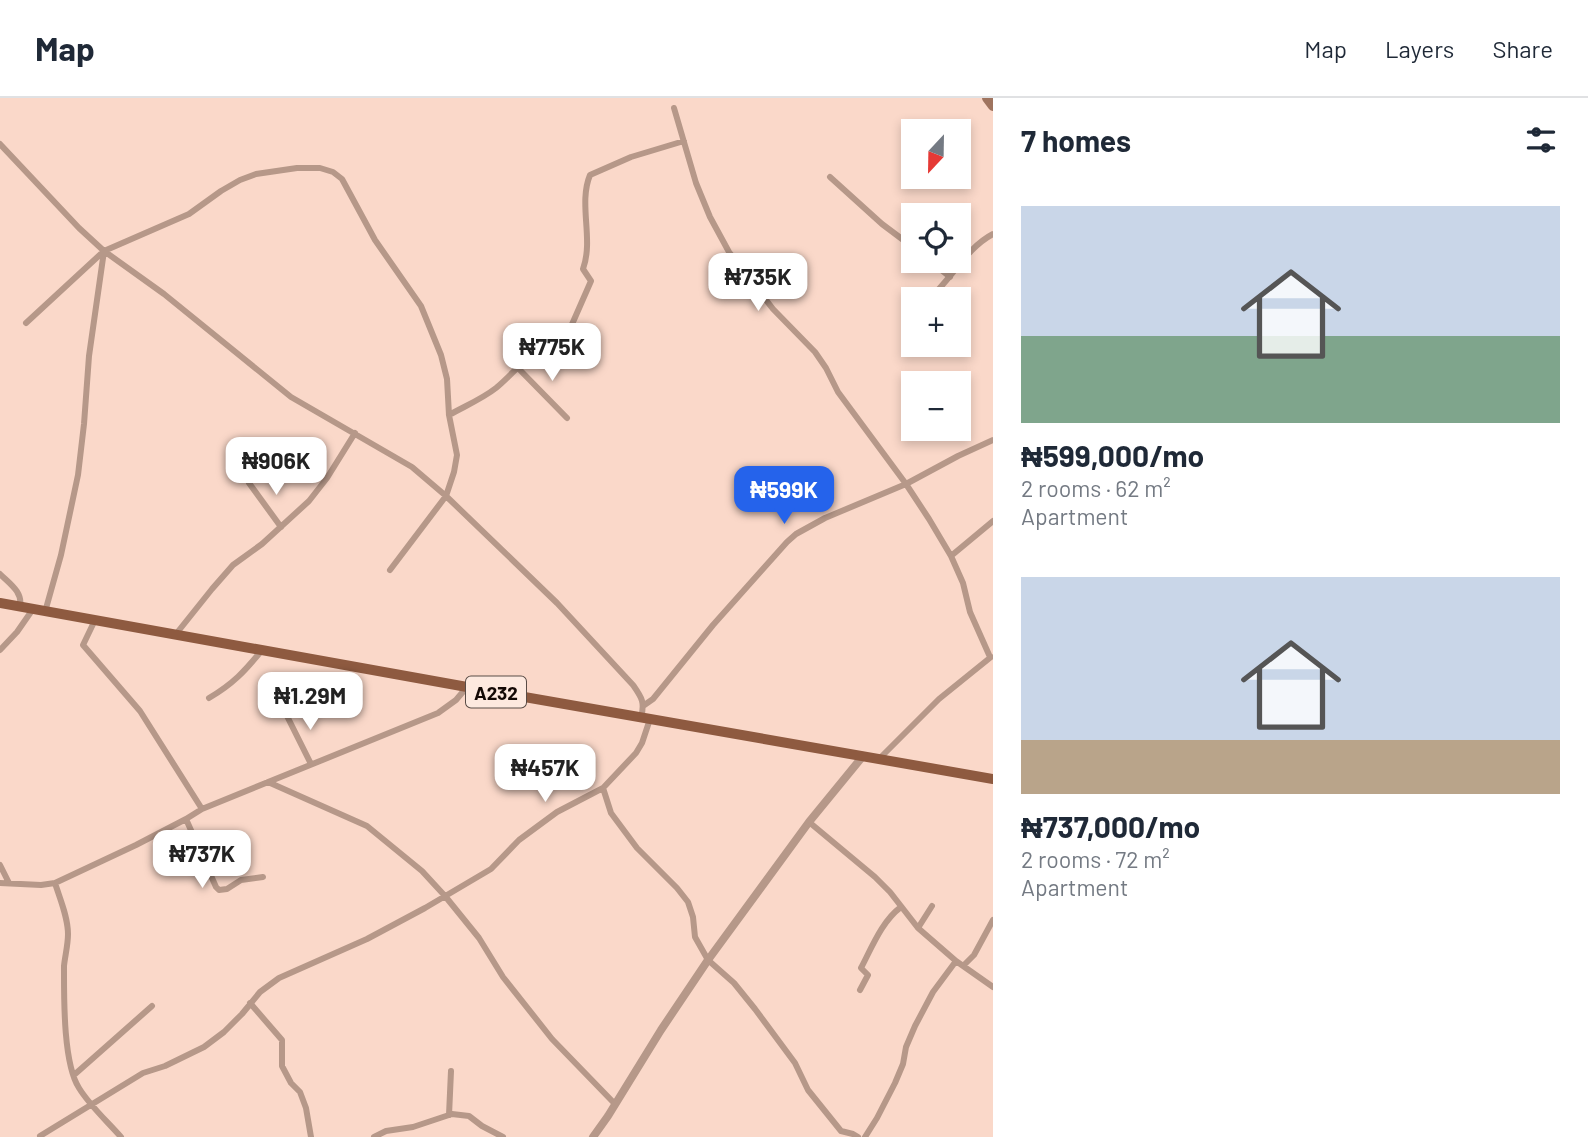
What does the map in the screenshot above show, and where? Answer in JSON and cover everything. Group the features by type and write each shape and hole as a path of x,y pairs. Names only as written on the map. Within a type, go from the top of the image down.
{"main road":[{"name":"A232","path":"0,603 467,687 645,714 993,779"}],"street":[{"path":"674,108 696,183 729,252 773,309 815,352 838,392 929,519 951,556 963,583 970,612 992,656 939,699 879,759"},
{"path":"449,415 487,395 517,367 548,344 566,338 592,281 583,269 586,251 587,182 590,175 632,157 684,141"},
{"path":"0,144 104,251 164,294 291,397 412,467 446,496 557,603 633,685 642,697 645,714 642,743 603,788 557,812 519,840 491,869 367,939 279,978 260,992 224,1032 204,1047 165,1066 143,1073 40,1136"},
{"path":"26,323 104,251 189,214 221,191 256,174 297,168 320,168 333,172 342,179 375,240 421,306 441,355 447,379 449,415 457,456 454,472 446,496 390,570"},
{"path":"830,177 901,238"},
{"path":"942,287 975,246 993,233"},
{"path":"45,612 61,555 78,475 85,424 89,356 104,251"},
{"path":"945,273 950,277"},
{"path":"517,367 567,418"},
{"path":"176,634 233,565 262,544 309,501 355,433"},
{"path":"645,714 653,699 713,625 796,534 825,518 906,484 993,440"},
{"path":"249,483 281,527"},
{"path":"951,556 993,521"},
{"path":"0,574 20,595 20,607"},
{"path":"0,650 33,609"},
{"path":"94,620 83,645 140,711 202,808"},
{"path":"209,698 242,675 262,650"},
{"path":"0,883 55,883 136,845 202,808 438,713 456,700 467,687"},
{"path":"285,712 311,764"},
{"path":"593,1137 708,960 809,821 863,756"},
{"path":"268,782 367,826 422,872 486,947 503,977 552,1039 615,1104"},
{"path":"603,788 611,813 637,848 688,902 695,937 708,960 734,983 755,1009 795,1063 808,1090 841,1131 858,1137"},
{"path":"186,819 219,890 227,889 241,880 263,877"},
{"path":"809,821 875,877 918,928 956,961 993,987"},
{"path":"0,865 9,883"},
{"path":"55,883 68,935 64,964 65,1003 74,1075 78,1087 121,1137"},
{"path":"860,990 868,975 861,968 894,911 901,906"},
{"path":"918,928 932,906"},
{"path":"963,966 974,954 993,920"},
{"path":"865,1137 900,1073 906,1047 915,1026 933,992 956,961"},
{"path":"250,1003 282,1040 282,1066 291,1083 300,1092 311,1137"},
{"path":"74,1075 152,1006"},
{"path":"449,1115 452,1071"},
{"path":"374,1137 452,1114 469,1116 503,1137"}]}
